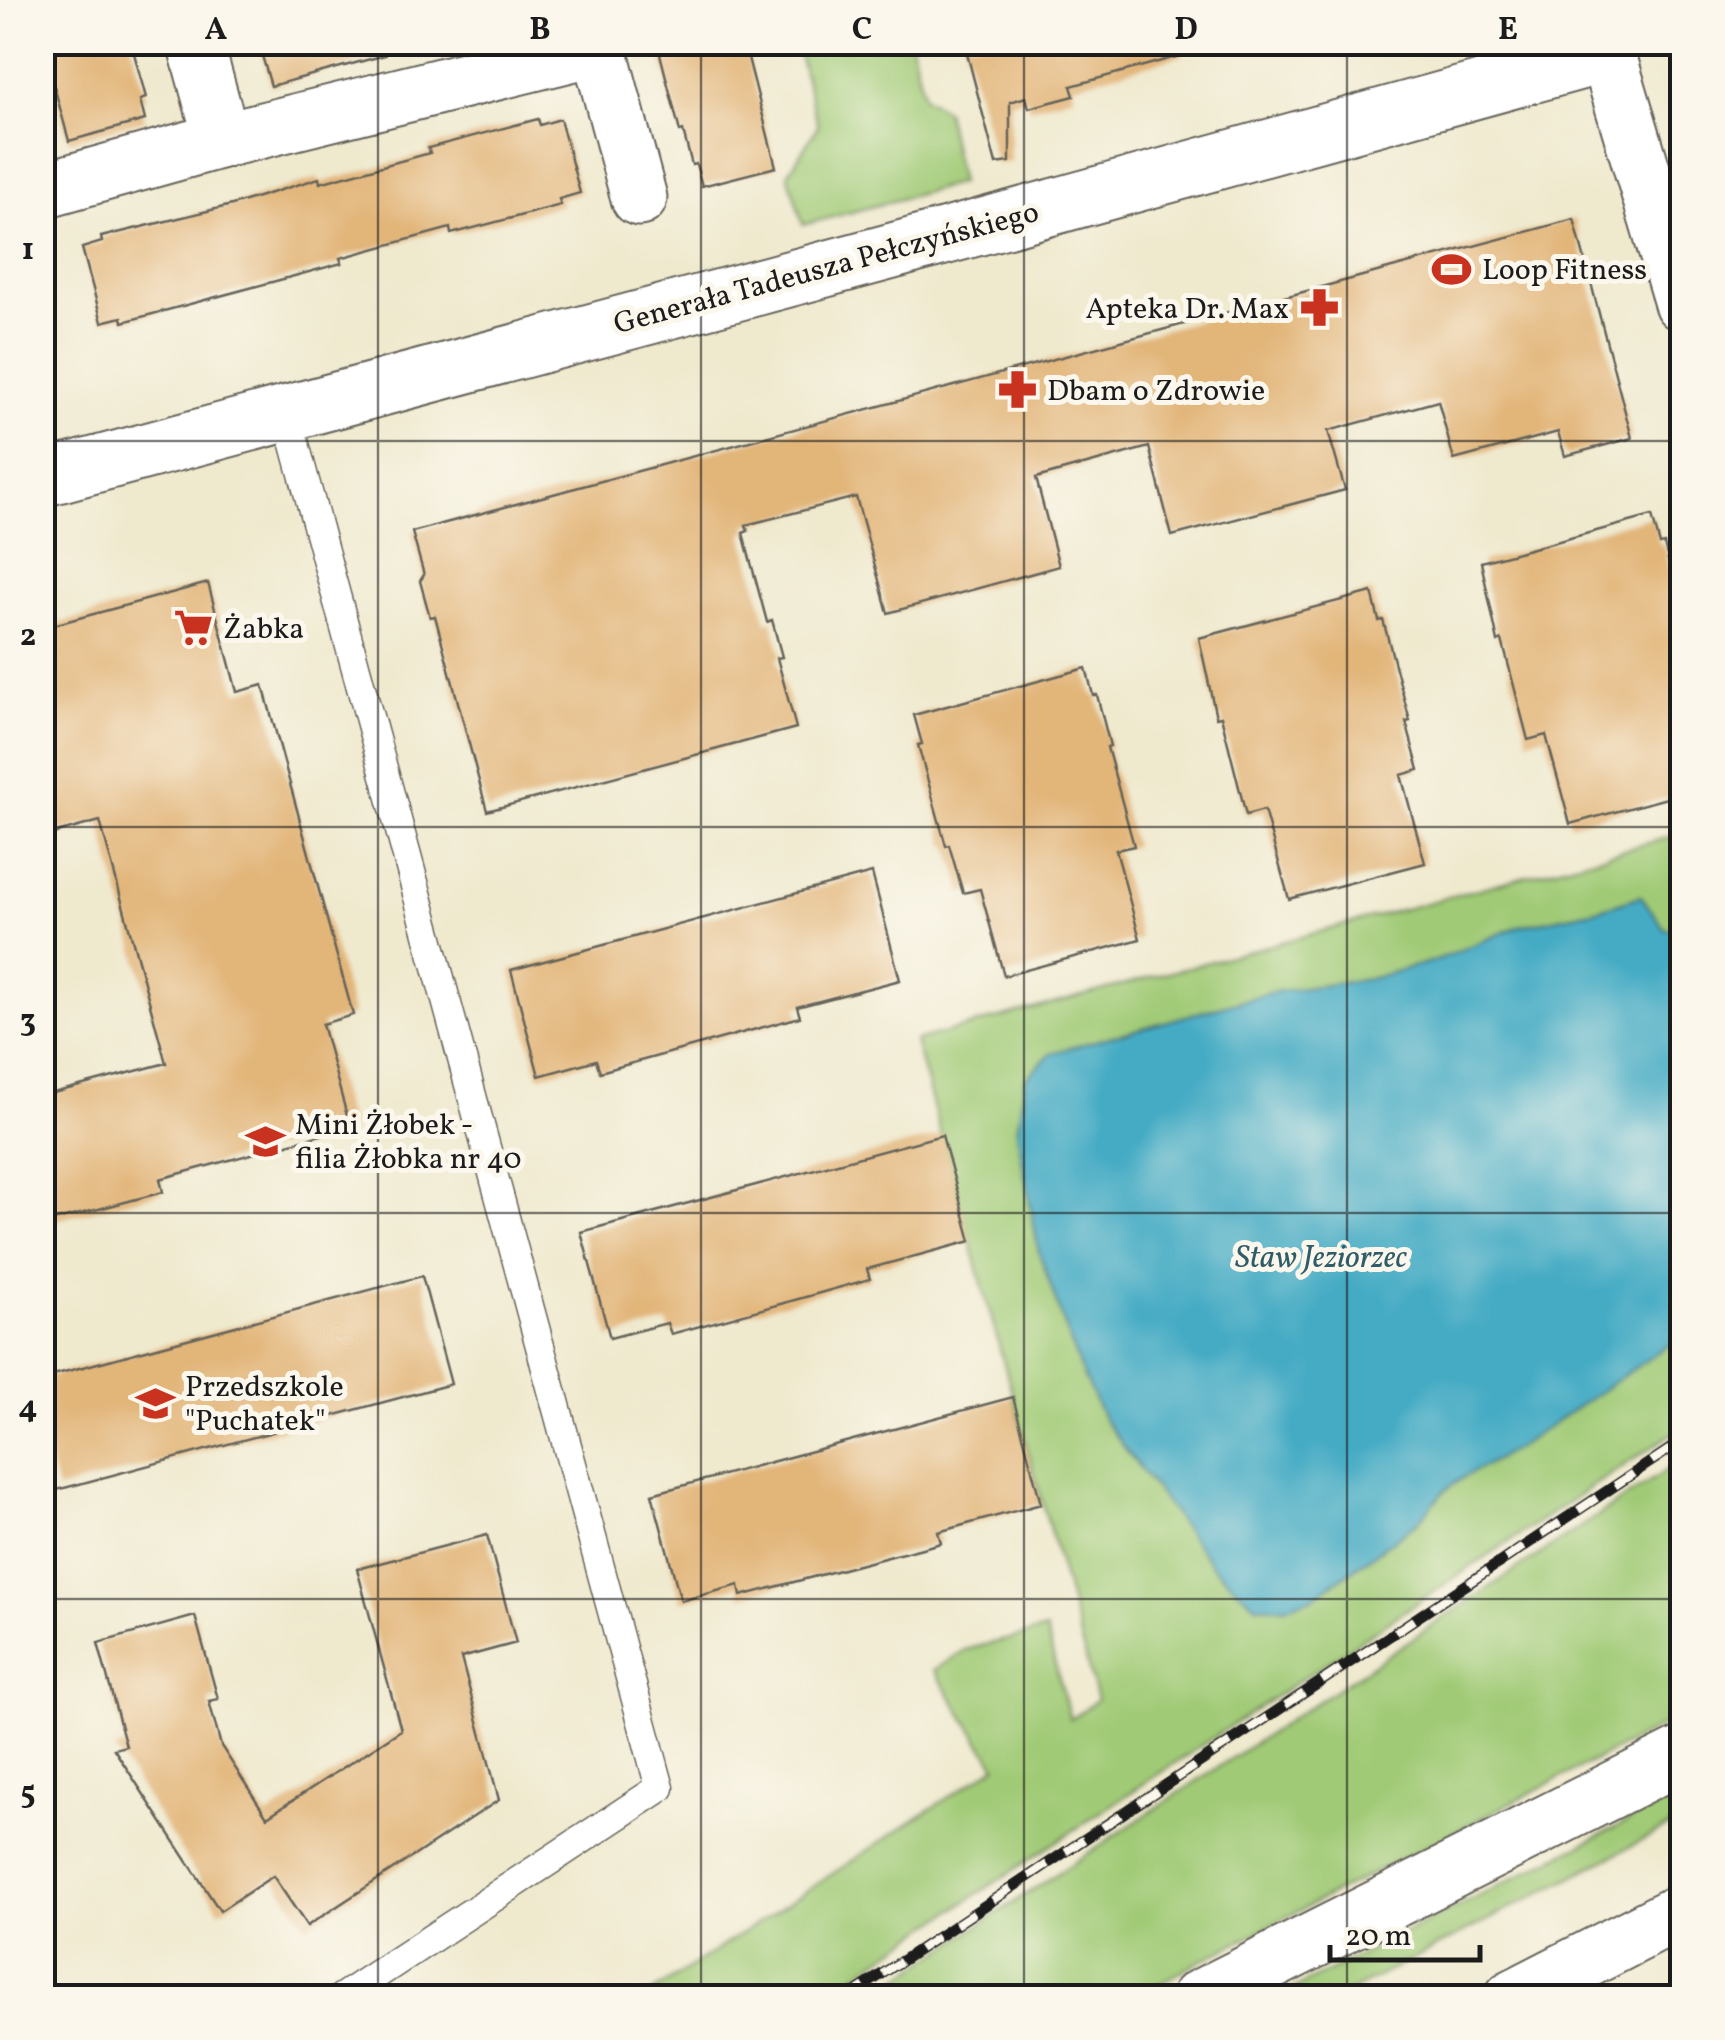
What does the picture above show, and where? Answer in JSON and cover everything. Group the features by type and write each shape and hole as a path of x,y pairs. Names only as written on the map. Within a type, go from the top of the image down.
{"main road":[{"path":"195,42 222,140"},
{"path":"43,190 222,140 597,45 639,198"},
{"path":"1606,48 1682,303"},
{"name":"Generała Tadeusza Pełczyńskiego","path":"42,478 889,252 1606,48"},
{"path":"1199,1998 1682,1755"},
{"path":"1512,1998 1682,1911"}],"lane":[{"path":"286,411 660,1788 341,1998"}],"green space":[{"path":"796,43 911,43 924,97 945,110 960,183 803,225 788,174 818,126"},
{"name":"Staw Jeziorzec","path":"1682,834 1682,1427 822,1997 644,1998 996,1766 934,1670 965,1650 1046,1630 1070,1719 1097,1700 915,1041"},
{"path":"1682,1460 1682,1716 1137,1997 871,1997"},
{"path":"1682,1794 1682,1820 1339,1997 1277,1997"}],"water":[{"name":"Staw Jeziorzec","path":"1641,896 1665,929 1682,928 1682,1336 1514,1450 1444,1491 1417,1523 1314,1597 1284,1607 1256,1605 1213,1567 1104,1420 1080,1369 1039,1253 1017,1131 1025,1079 1051,1053 1273,992 1369,979 1434,961 1519,926 1597,910"}],"building":[{"path":"42,42 131,42 146,98 140,100 145,120 69,141"},
{"path":"258,42 383,42 385,55 271,86"},
{"path":"657,42 744,42 776,167 702,186 683,131 680,132"},
{"path":"964,42 1181,42 1183,55 1071,86 1074,96 1029,108 1026,97 1010,102 1010,162 996,164"},
{"path":"538,119 540,125 560,119 580,193 559,199 561,205 451,234 450,228 340,258 342,263 123,322 122,317 102,322 82,248 102,242 101,237 232,205 319,178 320,183 430,153 428,148"},
{"path":"1574,219 1632,438 1565,456 1558,432 1454,460 1438,401 1328,431 1345,490 1172,536 1149,447 1036,478 1059,566 888,613 856,497 746,525 748,531 743,533 767,622 772,620 782,657 777,658 796,728 487,811 435,616 430,617 420,581 424,575 412,532"},
{"path":"1652,516 1660,545 1664,544 1682,613 1682,794 1570,824 1546,735 1528,740 1502,640 1498,642 1481,562"},
{"path":"208,583 237,692 263,685 353,1015 322,1024 350,1127 160,1179 163,1192 42,1224 42,1096 166,1063 100,821 42,837 42,628"},
{"path":"1372,592 1410,721 1406,722 1419,770 1401,775 1425,863 1289,899 1264,810 1246,815 1221,716 1216,717 1199,638"},
{"path":"1086,668 1093,695 1097,695 1134,846 1116,850 1140,939 1004,976 980,889 963,893 949,845 946,846 918,745 922,744 914,715"},
{"path":"872,873 900,980 797,1007 800,1017 600,1072 596,1060 539,1076 511,970"},
{"path":"942,1135 971,1241 867,1269 870,1279 671,1334 667,1323 610,1338 581,1232"},
{"path":"422,1276 451,1384 57,1490 42,1434 42,1378"},
{"path":"1013,1397 1041,1504 938,1532 941,1543 741,1596 739,1585 681,1601 652,1494"},
{"path":"487,1535 516,1643 461,1658 499,1800 307,1926 273,1876 220,1911 114,1749 126,1746 98,1643 195,1616 218,1699 209,1701 221,1746 267,1817 401,1730 357,1569"}],"railway":[{"path":"846,1998 1682,1441"}],"place":[{"name":"Loop Fitness","path":"1452,269"},
{"name":"Apteka Dr. Max","path":"1319,308"},
{"name":"Dbam o Zdrowie","path":"1017,390"},
{"name":"Żabka","path":"193,628"},
{"name":"Mini Żłobek - filia Żłobka nr 40","path":"265,1141"},
{"name":"Przedszkole \"Puchatek\"","path":"155,1403"}]}
